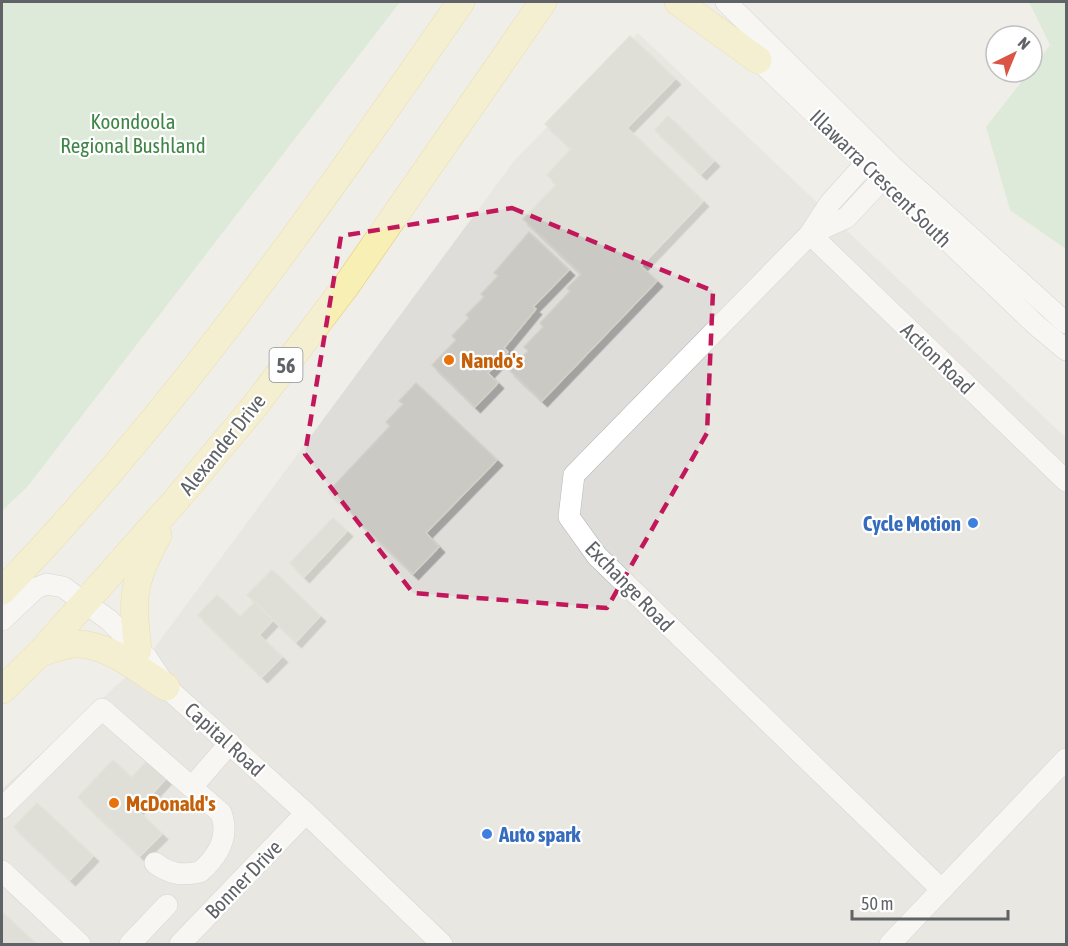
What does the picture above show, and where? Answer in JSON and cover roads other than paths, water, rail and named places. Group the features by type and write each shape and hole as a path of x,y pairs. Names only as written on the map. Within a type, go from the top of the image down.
{"main road":[{"path":"2,591 63,527 154,422 289,246 462,2"},
{"path":"678,2 758,60"},
{"name":"Alexander Drive","path":"2,690 39,653 177,499 254,407 346,286 542,5"},
{"path":"138,649 133,612 138,574 177,499"},
{"path":"39,653 75,644 93,646 112,654 166,687"}],"street":[{"name":"Illawarra Crescent South","path":"698,2 758,60 1066,323"},
{"name":"Illawarra Crescent South","path":"726,2 871,158"},
{"name":"Exchange Road","path":"871,158 830,203 810,234 574,475 569,517 597,556 942,890"},
{"name":"Illawarra Crescent South","path":"888,173 1028,317 1066,350"},
{"name":"Exchange Road","path":"810,234 846,218 888,173"},
{"name":"Action Road","path":"810,234 1066,481"},
{"name":"Capital Road","path":"2,620 36,588 47,584 63,587 109,620 138,649 166,687 306,813 442,945"},
{"path":"2,808 102,709 221,813 225,825 223,844 209,864 200,872 185,875 168,872 155,863"},
{"path":"192,787 230,743"},
{"path":"890,945 1066,759"},
{"name":"Bonner Drive","path":"180,945 306,813"},
{"path":"2,871 80,945"},
{"path":"130,945 167,905"}],"place":[{"name":"Nando's","path":"449,360"},
{"name":"Cycle Motion","path":"973,523"},
{"name":"McDonald's","path":"114,803"},
{"name":"Auto spark","path":"487,834"}],"park label":[{"name":"Koondoola Regional Bushland","path":"133,133"}]}
